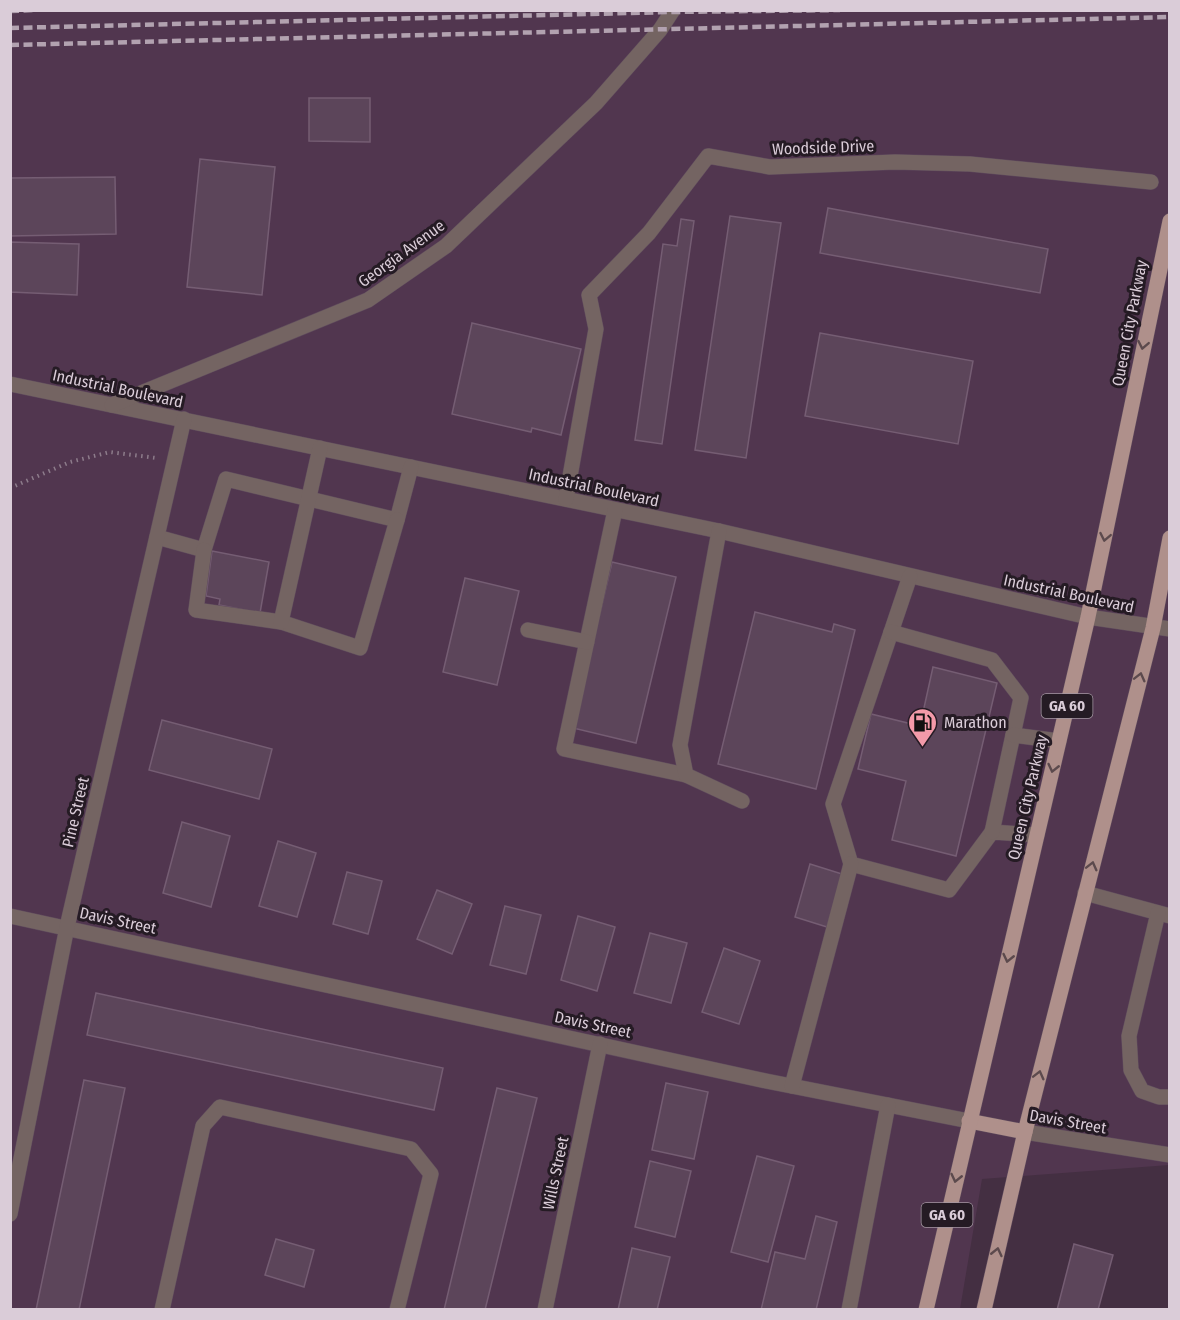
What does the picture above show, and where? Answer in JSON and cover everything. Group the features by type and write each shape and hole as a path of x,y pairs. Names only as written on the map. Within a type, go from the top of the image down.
{"main road":[{"name":"Queen City Parkway","path":"926,1310 1088,617 1154,288 1170,221"},
{"path":"984,1310 1025,1132 1153,628 1170,538"},
{"name":"Davis Street","path":"969,1121 1025,1132"}],"street":[{"name":"Georgia Avenue","path":"112,405 368,300 446,246 596,103 660,30 673,10"},
{"name":"Woodside Drive","path":"566,499 596,329 589,295 649,234 708,156 770,167 895,162 970,164 1151,182"},
{"name":"Industrial Boulevard","path":"10,384 719,531 1088,617 1170,629"},
{"name":"Pine Street","path":"10,1214 67,927 184,419"},
{"path":"281,622 320,448"},
{"path":"397,520 226,479 204,549 196,610 281,622 360,648 397,520 411,467"},
{"path":"615,510 564,749 686,775 742,801"},
{"path":"686,775 680,745 719,531"},
{"path":"157,537 204,549"},
{"path":"792,1086 851,864 833,804 910,576"},
{"path":"528,630 587,642"},
{"path":"851,864 949,890 992,832 1021,698 992,660 891,632"},
{"path":"1013,735 1059,741"},
{"path":"992,832 1037,835"},
{"path":"1085,893 1164,915 1129,1036 1131,1070 1142,1091 1159,1097 1170,1097"},
{"name":"Davis Street","path":"10,915 792,1086 969,1121"},
{"name":"Wills Street","path":"545,1310 600,1044"},
{"path":"849,1310 888,1105"},
{"path":"162,1310 203,1126 220,1107 411,1149 431,1174 397,1310"},
{"name":"Davis Street","path":"1025,1132 1170,1155"}],"path":[{"path":"10,488 70,462 110,452 154,458"}],"shaded area":[{"path":"10,11 1169,11 1169,1165 982,1179 960,1309 11,1309"}],"building":[{"path":"309,98 370,98 370,142 309,141"},
{"path":"200,159 275,167 262,295 187,287"},
{"path":"115,177 116,234 10,236 10,178"},
{"path":"828,208 1048,249 1040,293 820,253"},
{"path":"730,216 781,223 746,458 695,450"},
{"path":"681,219 694,221 662,444 635,440 663,244 677,246"},
{"path":"10,242 79,244 77,295 10,292"},
{"path":"472,323 581,349 561,435 532,428 531,432 452,414"},
{"path":"820,333 973,361 958,444 805,416"},
{"path":"212,551 269,562 260,613 219,605 220,599 206,596"},
{"path":"612,562 676,577 636,743 573,728"},
{"path":"465,578 519,591 497,685 443,672"},
{"path":"755,612 832,632 834,624 855,630 816,789 718,764"},
{"name":"Marathon","path":"933,667 997,683 956,856 892,840 906,781 858,769 871,714 920,726"},
{"path":"162,720 272,749 259,799 149,770"},
{"path":"182,822 230,836 211,907 163,893"},
{"path":"278,841 316,853 297,917 259,906"},
{"path":"810,864 842,874 827,927 795,917"},
{"path":"347,872 382,881 368,934 333,924"},
{"path":"437,890 472,904 452,954 417,939"},
{"path":"505,906 541,915 526,974 490,965"},
{"path":"578,916 615,927 597,991 561,980"},
{"path":"650,933 687,943 671,1003 634,993"},
{"path":"724,948 760,961 739,1024 702,1012"},
{"path":"96,993 443,1068 434,1110 87,1035"},
{"path":"84,1080 125,1088 79,1310 36,1310"},
{"path":"666,1083 708,1092 694,1159 652,1150"},
{"path":"497,1088 537,1098 485,1310 444,1310"},
{"path":"757,1156 794,1166 768,1262 731,1252"},
{"path":"650,1161 691,1171 675,1237 635,1227"},
{"path":"816,1216 837,1222 816,1310 761,1310 775,1252 805,1259"},
{"path":"276,1239 314,1250 304,1287 265,1275"},
{"path":"1074,1244 1113,1255 1098,1310 1057,1310"},
{"path":"632,1248 670,1257 657,1310 618,1310"}],"railway":[{"path":"10,11 35,10"},
{"path":"10,28 840,10"},
{"path":"10,45 1170,17"}],"place":[{"name":"Marathon","path":"923,748"}]}
